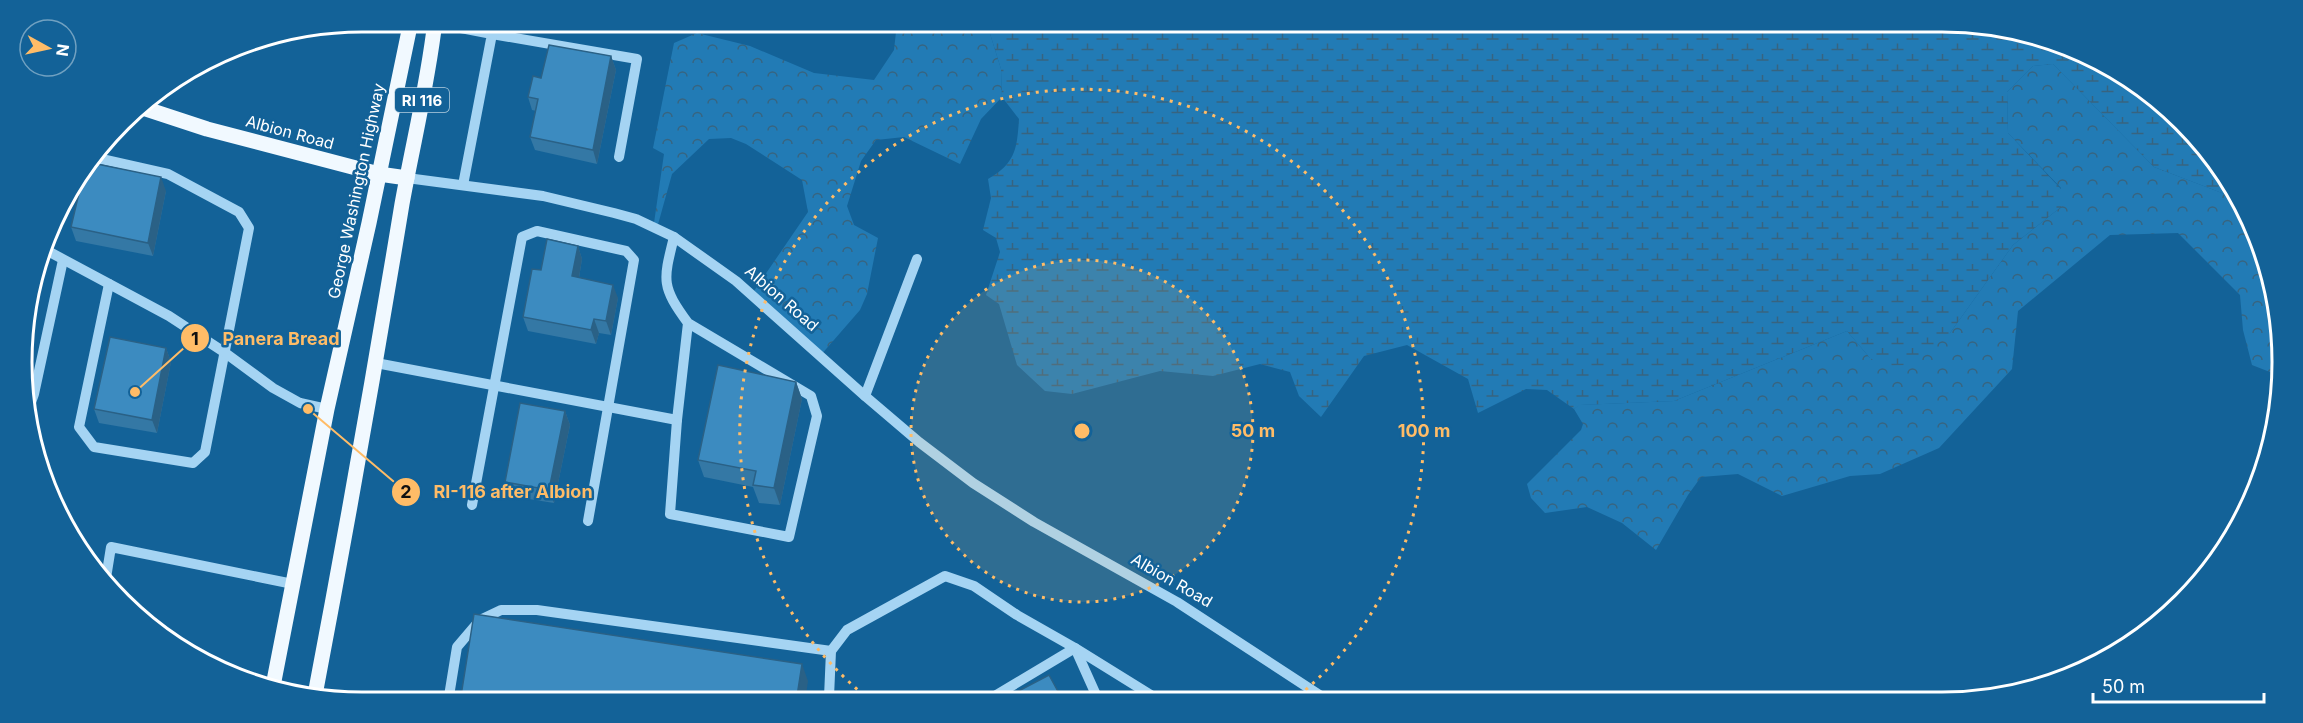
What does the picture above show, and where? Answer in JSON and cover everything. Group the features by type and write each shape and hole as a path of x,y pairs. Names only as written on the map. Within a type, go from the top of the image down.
{"main road":[{"name":"George Washington Highway","path":"274,680 327,409 409,32"},
{"name":"RI 116","path":"316,689 434,32"},
{"name":"Albion Road","path":"148,110 207,129 379,174 407,178"}],"street":[{"path":"482,32 637,59 619,157"},
{"path":"463,185 492,34"},
{"path":"102,159 168,174 239,212 249,228 205,452 193,463 94,447 79,427 109,284"},
{"name":"Albion Road","path":"407,178 525,193 636,219 674,237 736,281 865,396 943,461 997,499 1177,602 1315,692"},
{"path":"472,505 522,237 537,231 626,251 634,260 588,521"},
{"path":"674,237 666,270 666,285 671,300 688,323 811,396 817,416 789,537 670,514 677,420 688,323"},
{"path":"50,252 169,316 273,388 300,403 327,409"},
{"path":"865,396 917,259"},
{"path":"33,396 63,260"},
{"path":"376,363 677,420"},
{"path":"107,571 111,547 293,584"},
{"path":"830,692 831,651 847,630 945,576 974,586 1017,615 1146,692"},
{"path":"449,692 457,647 480,621 501,610 537,610 831,651"},
{"path":"1001,692 1074,648"},
{"path":"1074,648 1095,692"}],"green space":[{"path":"896,32 989,32 1001,69 1002,97 981,119 960,164 904,137 876,140 861,161 847,206 854,225 878,238 867,294 860,310 820,356 754,291 808,212 802,180 746,144 731,138 709,139 672,174 657,228 654,223 664,154 653,148 674,43 697,33 750,46 814,73 874,80 894,50"},
{"path":"989,32 1963,32 1985,34 2048,49 2087,66 2125,87 2159,113 2190,144 2225,194 2154,167 2053,64 2033,66 2007,92 2008,133 2061,189 2061,207 2013,245 1950,333 1912,365 1883,366 1870,358 1847,331 1674,401 1580,405 1574,409 1547,390 1526,389 1478,413 1468,379 1407,345 1364,356 1321,417 1299,396 1290,372 1260,364 1213,376 1160,371 1072,394 1045,391 1017,365 999,304 986,295 1000,252 996,238 983,230 991,198 988,179 1010,161 1016,147 1019,119 1002,97 1001,69"},
{"path":"2053,64 2154,167 2225,194 2246,235 2260,276 2269,318 2271,373 2252,365 2243,330 2240,295 2178,233 2110,235 2018,311 2012,369 1939,448 1880,474 1850,476 1782,496 1738,474 1701,477 1656,550 1622,523 1587,507 1545,513 1531,498 1527,484 1581,430 1583,424 1574,409 1579,405 1674,401 1847,331 1870,358 1950,333 2013,245 2061,207 2061,188 2008,133 2007,92 2033,66"}],"building":[{"path":"549,45 611,56 593,150 530,137 538,99 528,97 533,76 541,78"},
{"path":"98,164 161,177 148,243 71,227 80,190"},
{"path":"547,239 578,246 572,276 613,285 606,321 594,319 591,330 523,317 532,269 541,270"},
{"path":"110,337 166,348 152,420 94,409"},
{"path":"718,365 796,382 774,488 753,485 756,471 698,460"},
{"path":"520,403 565,411 549,490 505,482"},
{"path":"474,614 802,664 798,692 462,692"},
{"path":"1049,675 1058,692 1017,692"}],"place":[{"name":"Panera Bread","path":"135,392"},
{"name":"RI-116 after Albion","path":"308,409"}]}
